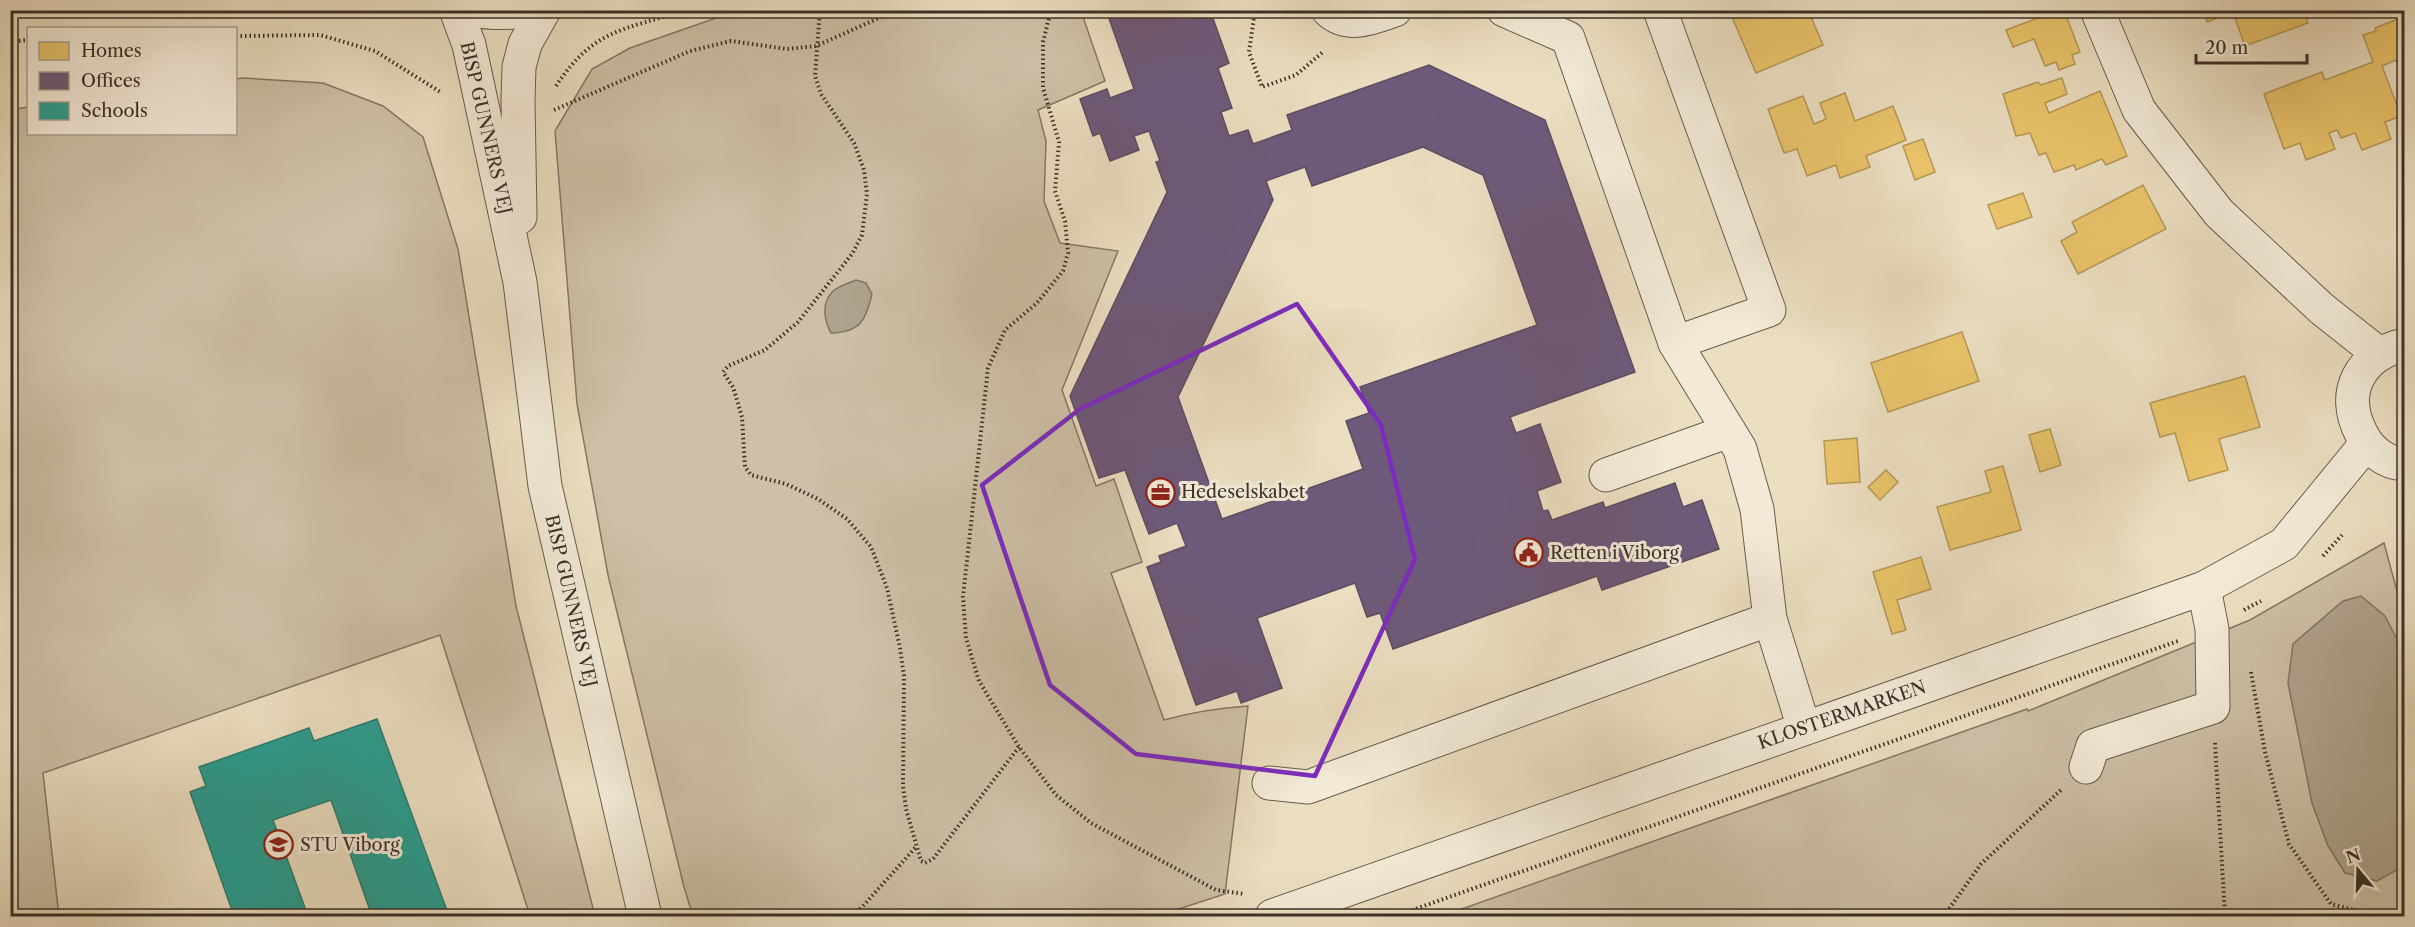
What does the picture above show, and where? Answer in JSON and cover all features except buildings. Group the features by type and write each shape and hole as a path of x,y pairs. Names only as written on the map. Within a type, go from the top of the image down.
{"street":[{"name":"BISP GUNNERS VEJ","path":"456,10 469,45 483,104 520,282 545,486 645,916"},
{"path":"472,10 486,13 536,10"},
{"name":"BISP GUNNERS VEJ","path":"520,282 520,132 532,107 519,67 525,44 544,10"},
{"path":"1328,10 1342,20 1362,22 1395,10"},
{"path":"1504,10 1568,38 1675,343 1740,449 1757,509 1770,619 1804,728"},
{"path":"1660,10 1769,310 1675,343"},
{"path":"2097,10 2139,110 2219,213 2322,309 2392,350"},
{"path":"2392,350 2368,362 2358,377 2351,402 2353,417 2366,444 2381,456 2404,464"},
{"path":"1606,475 1729,431"},
{"name":"KLOSTERMARKEN","path":"1261,906 1804,728 2204,588 2284,543 2366,444"},
{"path":"2086,767 2093,746 2213,706 2212,629 2204,588"},
{"path":"1269,783 1308,787 1770,619"}],"path":[{"path":"532,107 538,98 550,101 555,87 569,66 586,49 605,36 686,10"},
{"path":"820,10 815,76 821,94 854,142 864,170 867,194 862,235 852,254 798,322 765,350 728,366 723,372 733,387 742,417 745,467 751,475 786,484 818,499 847,519 871,547 887,588 902,657 904,676 903,786 906,809 921,861 925,863 933,859 1018,747"},
{"path":"532,107 690,51 731,41 787,49 816,46 897,10"},
{"path":"1051,10 1044,42 1043,88 1059,142 1055,191 1065,221 1068,253 1063,271 1037,303 1005,330 988,368 963,597 966,638 979,681 1018,747 1056,795 1091,823 1216,890 1261,906"},
{"path":"1256,10 1249,52 1262,87 1296,75 1329,46"},
{"path":"237,36 320,35 375,51 454,101 471,105 483,104"},
{"path":"10,42 27,40"},
{"path":"2213,669 2249,663 2265,752 2289,844 2331,904 2379,916"},
{"path":"2213,706 2225,916"},
{"path":"1944,916 1981,864 2086,767"},
{"path":"854,916 916,847"},
{"path":"2392,916 2404,912"}],"highlighted area":[{"path":"1297,304 1381,425 1415,559 1315,776 1136,754 1050,685 982,485 1080,409"}],"shaded area":[{"path":"736,11 1081,11 1105,81 1038,110 1046,141 1044,201 1060,243 1118,251 1062,390 1096,486 1114,479 1142,562 1111,573 1164,720 1205,711 1248,706 1225,894 1157,916 693,916 608,575 577,404 555,131 592,69 630,48"},
{"path":"237,79 323,83 383,106 423,137 458,249 516,606 595,916 530,916 440,635 43,773 59,916 11,916 11,110 27,107 27,135 237,135"},
{"path":"856,280 866,283 872,294 864,318 849,330 831,333 825,317 825,306 829,296 835,289"},
{"path":"2384,543 2404,617 2404,916 1442,916 2027,709 2028,711 2250,620"},
{"path":"2361,596 2385,616 2404,653 2404,866 2377,881 2345,873 2328,846 2312,803 2288,683 2293,644 2343,601"}],"place":[{"name":"Hedeselskabet","path":"1160,492"},
{"name":"Retten i Viborg","path":"1529,553"},
{"name":"STU Viborg","path":"279,845"}]}
